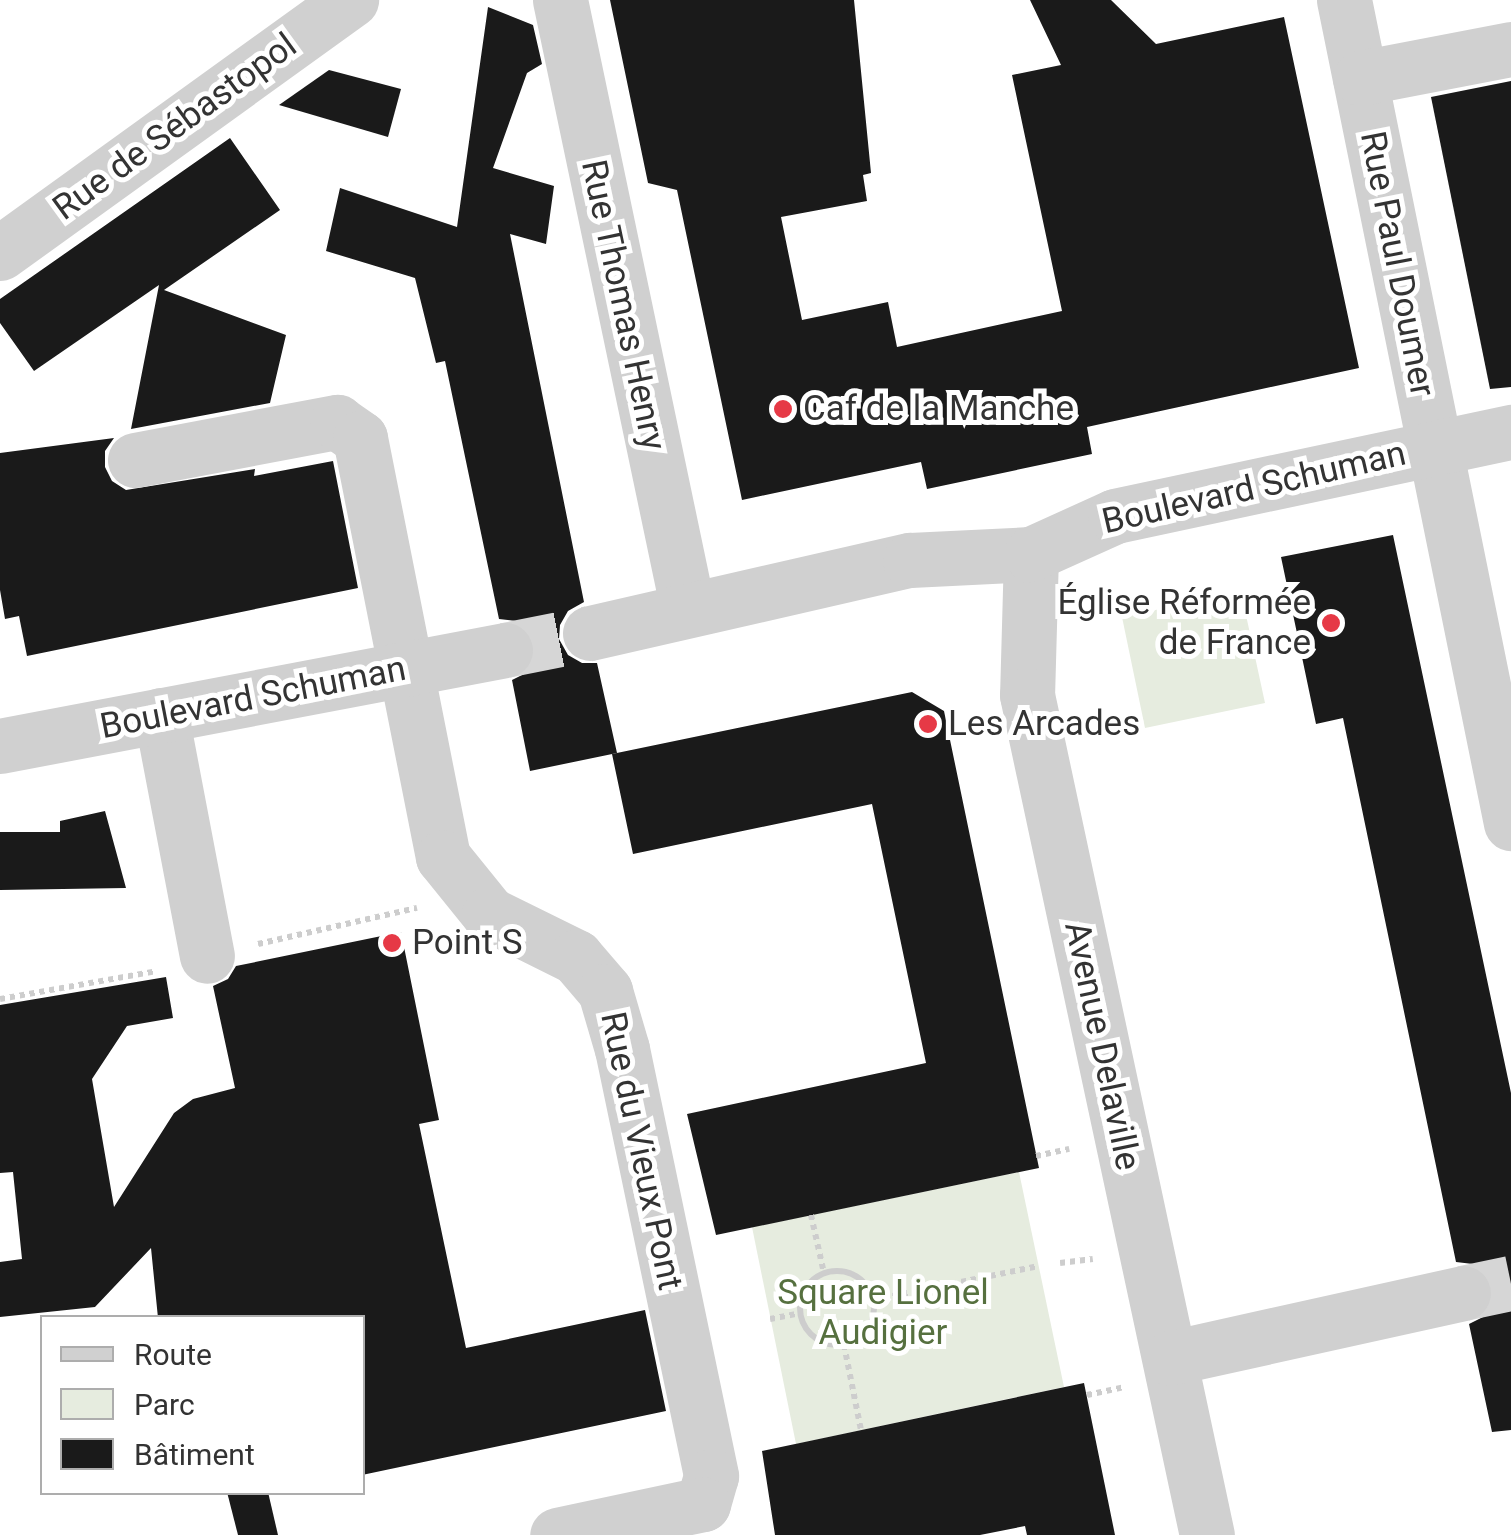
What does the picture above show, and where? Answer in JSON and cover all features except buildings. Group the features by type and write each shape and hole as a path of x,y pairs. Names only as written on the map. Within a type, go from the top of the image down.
{"street":[{"name":"Rue de Sébastopol","path":"0,253 350,0"},
{"name":"Rue Thomas Henry","path":"560,0 688,610"},
{"name":"Rue Paul Doumer","path":"1344,0 1510,808"},
{"path":"1360,78 1511,49"},
{"path":"135,460 337,422 360,438 406,670"},
{"name":"Boulevard Schuman","path":"590,633 910,560 1031,554 1114,516 1511,432"},
{"name":"Avenue Delaville","path":"1031,554 1027,695 1207,1535"},
{"name":"Boulevard Schuman","path":"25,741 506,650"},
{"name":"Rue du Vieux Pont","path":"406,670 443,858 489,914 576,958 605,991 622,1048 710,1476 703,1504 557,1535"},
{"path":"161,715 207,956"},
{"path":"0,717 25,741"},
{"path":"1170,1358 1463,1294"}],"path":[{"path":"811,1216 824,1273"},
{"path":"873,1300 1038,1266"},
{"path":"836,1271 860,1279 873,1300 871,1323 864,1333 844,1345 832,1345 811,1335 800,1313 805,1289 824,1273 836,1271"},
{"path":"770,1319 800,1313"},
{"path":"844,1345 861,1430"}],"green space":[{"path":"1241,592 1265,703 1145,728 1122,617"},
{"name":"Square Lionel Audigier","path":"1019,1172 1064,1387 796,1444 752,1227"}],"tunnel":[{"path":"505,650 590,633"},
{"path":"1463,1293 1511,1283"}],"place":[{"name":"Caf de la Manche","path":"783,409"},
{"name":"Église Réformée de France","path":"1331,623"},
{"name":"Les Arcades","path":"928,724"},
{"name":"Point S","path":"392,943"}]}
